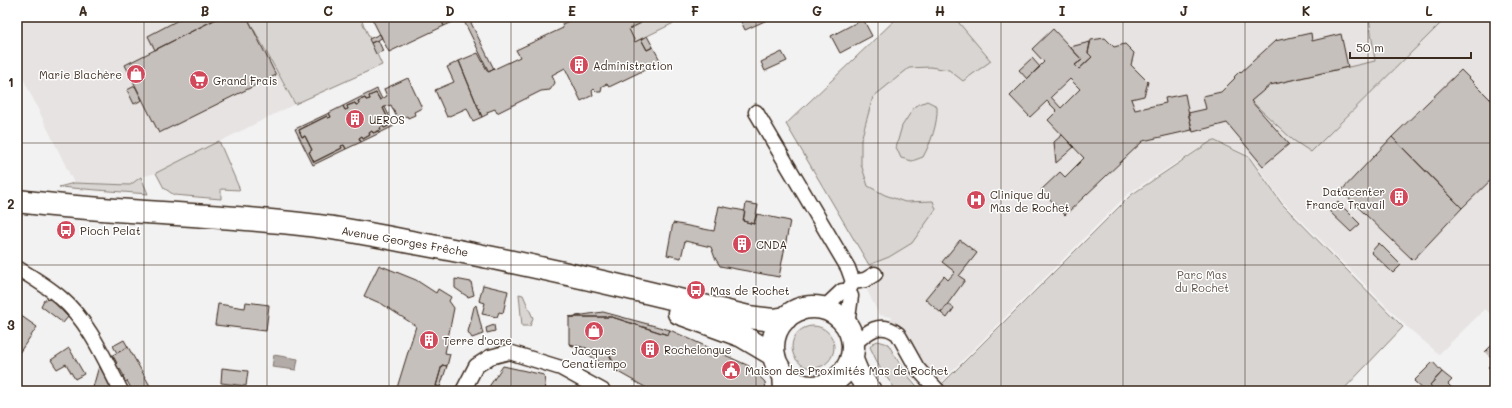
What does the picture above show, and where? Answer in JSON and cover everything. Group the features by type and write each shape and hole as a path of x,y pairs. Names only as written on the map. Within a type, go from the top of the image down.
{"main road":[{"name":"Avenue Georges Frêche","path":"17,201 57,206 229,216 327,227 467,252 571,274 748,317 773,320 786,318"},
{"name":"Avenue Georges Frêche","path":"17,212 254,230 320,237 398,250 569,285 664,307 742,336 778,372"},
{"path":"851,343 847,370 839,379 828,385 815,389 799,385 778,372 773,344 775,334 780,325 792,313 804,308 824,308 840,317 851,343 857,372 870,391"}],"street":[{"path":"756,112 848,268 850,286 851,343"},
{"path":"17,268 52,290 77,314 95,342 121,391"},
{"path":"824,308 842,291 875,274"},
{"path":"851,343 875,329 893,331 901,339 917,368 938,391"},
{"path":"463,391 476,366 490,357 509,352 561,368 603,391"}],"shaded area":[{"path":"17,17 247,17 295,104 156,173 141,177 130,185 74,183 17,66"},
{"name":"Clinique du Mas de Rochet","path":"898,17 1495,17 1495,318 1485,309 1439,354 1406,326 1283,202 1250,156 1213,139 1129,193 942,381 921,361 906,331 890,323 892,317 879,315 867,290 871,288 869,264 786,124"},
{"path":"274,355 298,359 296,370 272,367"}],"green space":[{"path":"247,17 360,17 382,65 295,104"},
{"path":"638,17 686,17 635,42 629,29 641,23"},
{"path":"898,17 954,17 991,61 963,81 949,70 930,67 909,68 873,97 861,140 861,164 868,186 885,195 905,202 933,201 936,209 912,243 889,257 869,265 786,124"},
{"path":"1369,17 1437,17 1442,22 1311,152 1293,140 1251,101 1270,85 1375,61"},
{"path":"927,101 937,106 935,126 929,145 923,157 912,161 901,158 896,147 902,126 915,106"},
{"name":"Parc Mas du Rochet","path":"1213,140 1249,157 1282,204 1403,327 1342,391 944,391 940,386 1131,195"},
{"path":"219,141 240,190 221,189 221,199 174,195 164,188 156,173"},
{"path":"141,177 148,194 59,187 74,183 130,185"},
{"path":"519,294 523,295 533,318 530,326 522,326"},
{"path":"809,326 817,326 825,329 831,335 834,347 831,359 825,365 817,368 809,368 801,365 795,359 792,351 792,343 795,335 801,329"},
{"path":"878,341 888,344 904,371 921,391 897,391 881,370 870,347 873,343"}],"building":[{"path":"184,17 220,17 155,50 148,36"},
{"name":"Grand Frais","path":"220,17 247,17 276,75 159,133 125,65"},
{"path":"371,17 440,17 444,26 389,52"},
{"path":"440,17 468,17 444,26"},
{"path":"468,17 494,69 489,72 463,19"},
{"name":"Administration","path":"578,17 638,17 641,23 629,29 635,42 641,39 647,50 653,47 661,62 609,87 607,84 602,86 601,92 597,92 594,89 592,91 593,95 581,101 565,68 552,75 555,83 550,90 541,91 497,113 495,109 487,112 488,114 482,117 459,61 478,53 488,72 520,57 516,50 563,28 562,24"},
{"path":"739,17 769,17 769,19 745,30"},
{"path":"863,19 872,36 840,53 831,36"},
{"path":"1053,29 1082,60 1075,65 1079,69 1092,57 1088,53 1091,40 1105,38 1114,47 1125,44 1134,53 1131,65 1148,82 1144,96 1131,99 1135,110 1166,103 1165,98 1185,94 1192,130 1143,141 1065,215 1041,190 1060,172 1065,177 1084,158 1048,120 1057,111 1047,101 1030,117 1010,96 1044,62 1032,49","holes":["1070,79 1080,89 1061,108 1051,97"]},
{"path":"1311,33 1312,41 1341,34 1348,67 1270,85 1251,101 1289,144 1263,166 1227,123 1193,132 1188,113 1206,109 1203,96 1221,92 1240,71 1241,72 1275,41"},
{"path":"380,34 382,38 371,43 369,39"},
{"path":"647,36 653,47 647,50 641,39"},
{"path":"378,40 383,51 376,54 371,43"},
{"path":"1090,42 1088,53 1092,57 1079,69 1075,65 1082,60 1070,47"},
{"path":"782,52 787,61 765,71 761,62"},
{"path":"1032,58 1040,67 1027,79 1019,70"},
{"path":"459,61 482,117 473,121 467,108 447,117 435,90 454,82 447,67"},
{"path":"1461,70 1495,104 1495,176 1462,208 1392,137"},
{"name":"UEROS","path":"408,78 422,108 414,112 415,115 408,118 407,116 398,120 391,105 385,107 383,108 391,125 384,128 383,126 380,128 381,130 373,133 372,131 369,133 370,135 363,139 362,136 359,138 361,142 346,149 344,145 341,146 342,148 314,162 309,152 312,150 305,136 302,137 299,130 327,116 328,118 331,117 329,113 343,106 345,110 348,109 347,106 355,103 356,105 359,104 358,101 365,98 366,100 370,99 369,96 376,93 380,100 387,96 384,89"},
{"path":"135,86 142,100 134,104 127,90"},
{"path":"377,89 382,99 380,100 376,93 369,96 370,99 366,100 365,98 358,101 359,104 356,105 355,103 347,106 348,109 345,110 343,106"},
{"path":"385,107 394,126 361,142 359,138 362,136 363,139 370,135 369,133 372,131 373,133 381,130 380,128 383,126 384,128 391,125 383,108"},
{"path":"329,113 331,117 328,118 327,116 299,130 302,137 305,136 312,150 309,152 314,162 342,148 341,146 344,145 346,149 313,165 295,129"},
{"path":"1062,135 1074,147 1056,163 1054,142"},
{"name":"Datacenter France Travail","path":"1392,137 1462,208 1413,260 1341,191"},
{"path":"1338,202 1360,224 1351,232 1329,211"},
{"path":"746,203 758,205 754,224 743,221"},
{"name":"CNDA","path":"719,206 745,211 743,221 754,224 757,214 790,221 779,277 720,266 711,247 685,241 681,258 667,255 673,223 714,231"},
{"path":"960,240 977,253 959,276 965,280 941,313 925,299 944,276 948,280 955,272 942,262"},
{"path":"1379,243 1401,265 1393,273 1371,252"},
{"name":"Terre d'ocre","path":"379,265 416,280 436,293 438,289 451,297 449,301 454,308 445,353 450,354 447,366 442,365 436,386 440,387 438,391 396,391 416,326 382,304 364,296"},
{"path":"455,279 471,282 474,295 468,297 455,288"},
{"path":"483,285 508,291 503,313 499,312 497,317 482,314 485,303 479,301"},
{"path":"51,299 68,317 63,323 41,306 44,300"},
{"path":"246,302 269,305 266,331 215,325 218,304 245,308"},
{"path":"948,304 954,308 947,318 941,313"},
{"path":"476,305 483,334 472,338 468,332 474,307"},
{"path":"603,312 670,330 668,335 612,317 569,317"},
{"path":"17,313 37,327 17,356"},
{"name":"Rochelongue","path":"569,317 612,317 668,335 670,330 749,366 765,382 766,391 652,391 618,372 609,354 569,344"},
{"path":"494,325 495,331 487,333 486,328"},
{"path":"124,340 128,347 117,353 113,346"},
{"path":"1495,342 1495,374 1488,367 1494,361 1485,352"},
{"path":"569,344 609,354 618,372"},
{"path":"128,347 153,391 129,391 128,389 131,388 127,381 122,384 118,379 124,376 120,369 115,372 112,366 117,363 113,356 107,358"},
{"path":"69,348 84,374 75,379 66,364 57,369 51,360"},
{"path":"1433,362 1442,372 1430,385 1436,391 1425,391 1414,381"},
{"path":"442,365 447,366 440,387 436,386"},
{"path":"99,366 114,391 92,391"},
{"path":"503,366 544,375 546,391 486,391"},
{"path":"222,368 248,371 246,386 221,383"},
{"path":"1442,372 1452,380 1448,384 1455,391 1436,391 1430,385"}],"place":[{"name":"Administration","path":"579,65"},
{"name":"Marie Blachère","path":"136,74"},
{"name":"Grand Frais","path":"199,80"},
{"name":"UEROS","path":"355,119"},
{"name":"Datacenter France Travail","path":"1399,197"},
{"name":"Clinique du Mas de Rochet","path":"976,200"},
{"name":"Pioch Pelat","path":"66,230"},
{"name":"CNDA","path":"742,244"},
{"name":"Mas de Rochet","path":"696,290"},
{"name":"Jacques Cenatiempo","path":"594,331"},
{"name":"Terre d'ocre","path":"429,340"},
{"name":"Rochelongue","path":"650,349"},
{"name":"Maison des Proximités Mas de Rochet","path":"731,370"}]}
